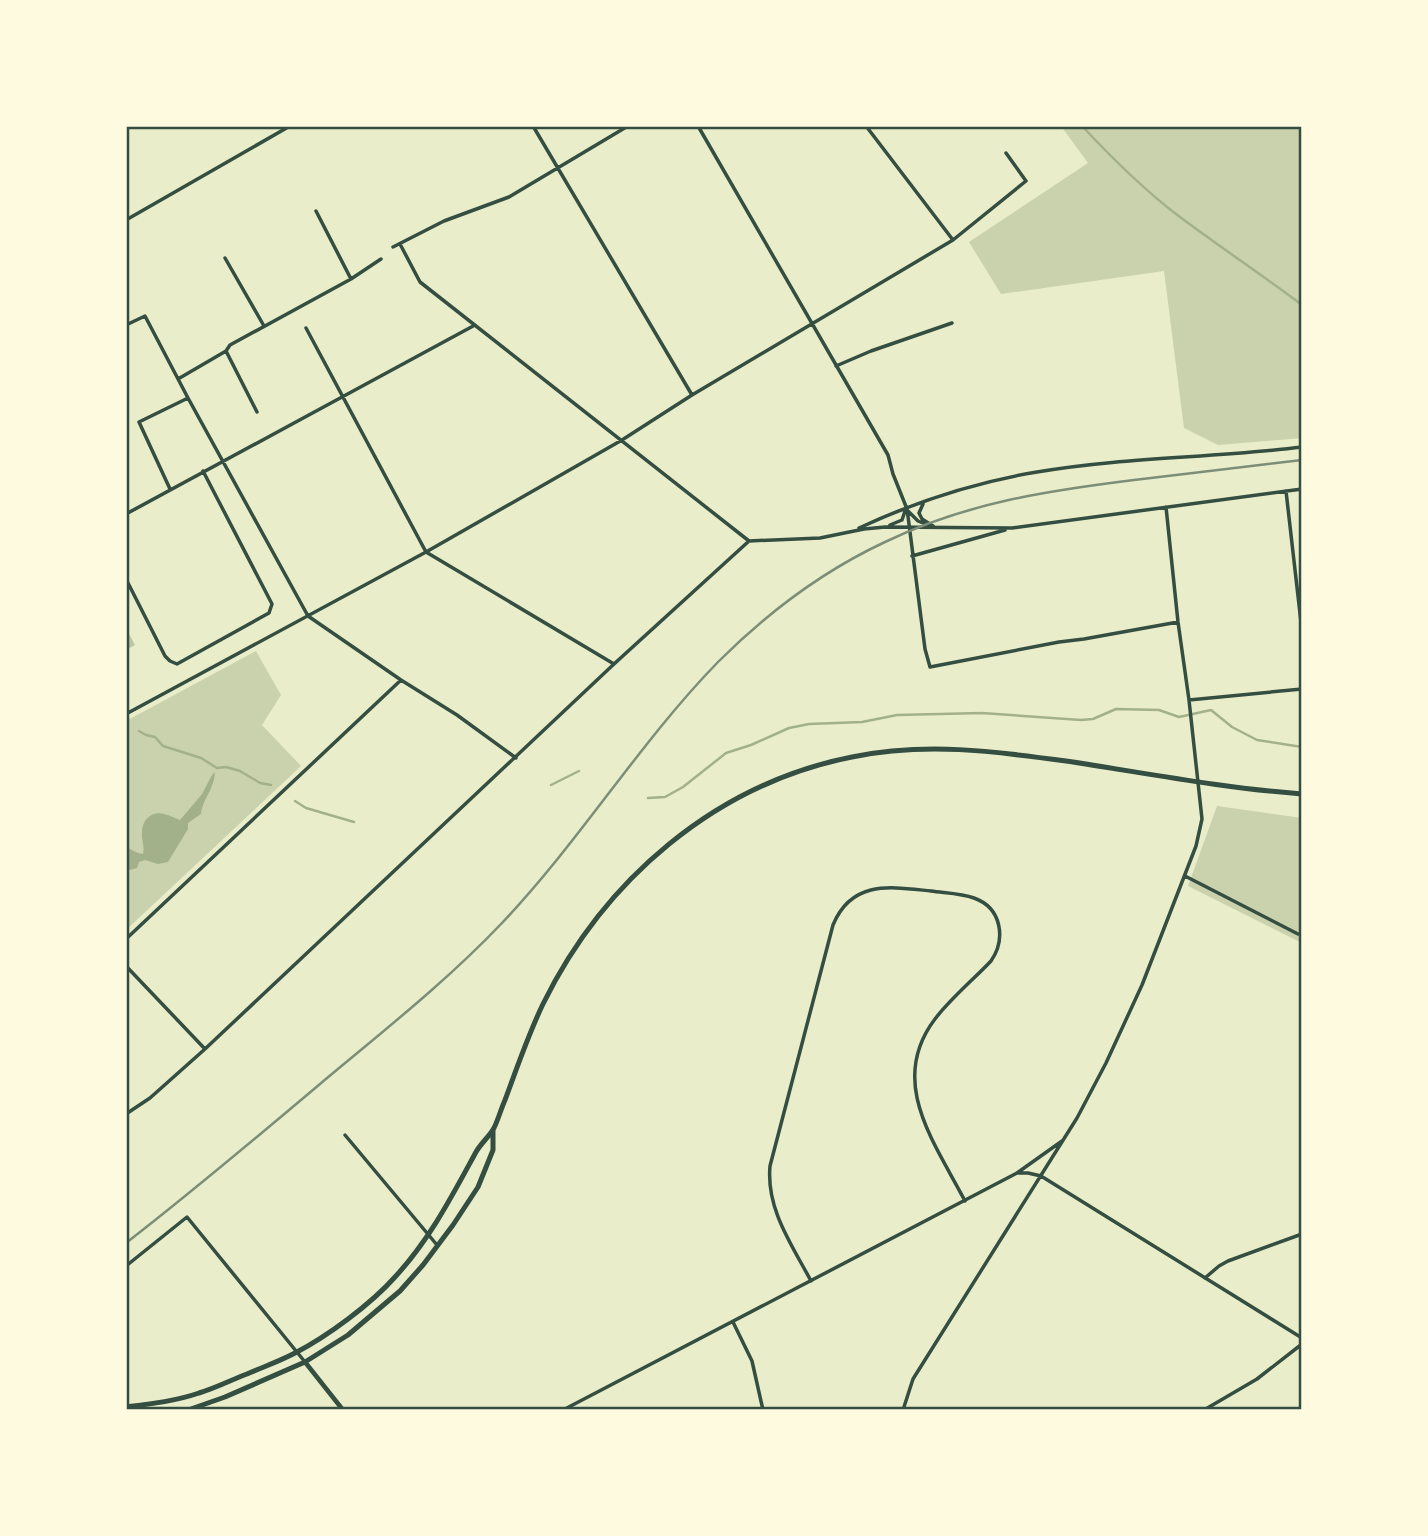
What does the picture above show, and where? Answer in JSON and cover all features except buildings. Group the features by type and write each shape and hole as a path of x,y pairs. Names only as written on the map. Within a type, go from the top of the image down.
{"main road":[{"path":"126,1407 201,1393 297,1352 340,1325 393,1279 428,1235 463,1179 478,1148 493,1130 543,1003 591,926 658,853 704,818 754,789 821,764 851,757 943,748 1005,752 1198,782 1302,794"},
{"path":"188,1410 305,1362 375,1314 403,1288 453,1225 478,1187 493,1150 493,1130"}],"street":[{"path":"126,218 290,126"},
{"path":"533,126 692,395"},
{"path":"393,247 444,221 509,197 628,126"},
{"path":"698,126 888,455 910,527 925,649 930,667 1178,622"},
{"path":"866,126 953,240"},
{"path":"126,714 426,552 622,440 692,395 953,240 1026,181 1006,153"},
{"path":"316,211 351,279"},
{"path":"400,244 420,282 749,541"},
{"path":"225,258 264,326"},
{"path":"178,379 226,351 230,345 351,279 381,259"},
{"path":"126,325 145,316 308,616 457,715 516,758"},
{"path":"836,366 952,323"},
{"path":"126,514 476,325"},
{"path":"306,328 426,552 614,664"},
{"path":"226,351 257,412"},
{"path":"170,489 139,422 188,398"},
{"path":"852,531 925,502 997,480 1048,470 1302,447"},
{"path":"126,579 165,656 177,664 269,613 272,604 204,471"},
{"path":"912,556 1012,528 1302,489"},
{"path":"1286,491 1302,631"},
{"path":"925,502 919,513 922,519 933,526 931,527"},
{"path":"904,1410 913,1379 1064,1140 1106,1063 1142,985 1196,846 1202,819 1166,507"},
{"path":"885,527 902,520 906,509"},
{"path":"906,509 918,521 931,527"},
{"path":"126,1114 150,1098 205,1049 614,664 749,541 813,538 885,527 1012,528"},
{"path":"126,939 401,680"},
{"path":"1189,700 1302,689"},
{"path":"1185,876 1298,934"},
{"path":"811,1281 774,1209 770,1191 770,1166 836,916 849,902 870,890 887,887 970,897 989,907 999,926 1000,941 996,954 934,1021 924,1038 916,1063 915,1086 920,1113 965,1201"},
{"path":"126,965 205,1049"},
{"path":"345,1135 437,1245"},
{"path":"563,1410 1017,1173 1064,1140"},
{"path":"1017,1173 1028,1172 1041,1176 1302,1338"},
{"path":"126,1266 187,1217 343,1410"},
{"path":"1205,1278 1228,1261 1302,1234"},
{"path":"733,1322 752,1361 763,1410"},
{"path":"1204,1410 1256,1379 1302,1344"}],"shaded area":[{"path":"1061,126 1302,126 1302,438 1218,445 1184,428 1164,271 1001,294 969,242 1088,163"},
{"path":"256,651 281,695 262,725 301,766 126,930 126,721"},
{"path":"215,772 201,814 188,823 188,829 168,862 158,864 145,860 139,862 137,868 126,871 126,847 143,854 142,831 145,821 157,813 180,820 202,794"},
{"path":"1217,806 1302,818 1302,943 1188,886"}],"waterway":[{"path":"1082,126 1163,204 1302,305"},
{"path":"648,798 665,797 683,787 726,753 789,728 809,724 862,722 897,715 982,713 1081,720 1093,719 1116,709 1159,710 1179,717 1211,710 1232,727 1257,740 1302,747"},
{"path":"139,731 155,737 163,746 201,758 217,768 226,767 240,771 260,783 271,785"},
{"path":"551,785 579,771"},
{"path":"295,801 306,808 354,822"}],"railway":[{"path":"126,1243 390,1026 481,945 558,859 689,693 756,627 818,580 862,554 915,529 1006,500 1101,484 1302,460"}]}
